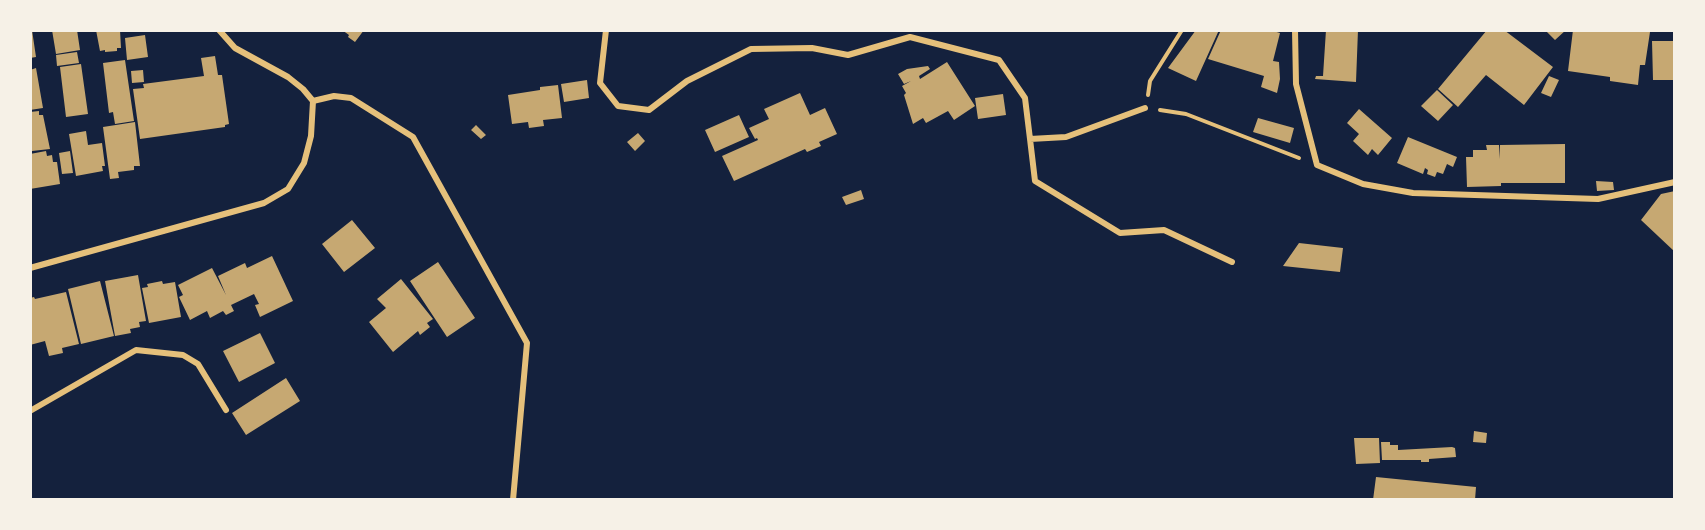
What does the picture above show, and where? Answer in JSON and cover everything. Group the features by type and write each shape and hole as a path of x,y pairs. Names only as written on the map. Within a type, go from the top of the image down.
{"street":[{"path":"30,268 264,203 288,189 304,163 311,136 313,101 303,88 288,77 235,48 219,30"},
{"path":"606,30 600,83 618,106 649,110 687,81 751,49 812,48 848,55 910,37 999,60 1025,99 1035,181 1120,232 1164,230 1232,262"},
{"path":"1295,30 1296,84 1317,165 1363,184 1413,193 1598,199 1675,182"},
{"path":"313,101 334,96 351,98 413,137 527,343 513,500"},
{"path":"1030,139 1066,137 1145,108"},
{"path":"30,411 136,350 183,355 198,364 226,410"}],"path":[{"path":"1182,30 1150,81 1145,108 1186,114 1317,165"}],"building":[{"path":"30,30 32,30 36,57 30,58"},
{"path":"52,30 77,30 80,50 56,54"},
{"path":"96,30 120,30 121,48 117,48 117,51 100,51"},
{"path":"342,30 364,30 355,42"},
{"path":"1196,30 1219,30 1196,81 1168,68"},
{"path":"1221,30 1270,30 1280,33 1273,61 1279,62 1280,79 1277,93 1261,87 1264,76 1208,59"},
{"path":"1326,30 1358,30 1356,82 1315,79 1316,76 1323,76"},
{"path":"1487,30 1504,30 1553,67 1524,105 1486,75 1458,107 1438,89"},
{"path":"1545,30 1566,30 1555,40"},
{"path":"1573,30 1650,32 1645,65 1640,65 1638,85 1610,81 1610,77 1568,71"},
{"path":"145,35 148,57 127,60 125,38"},
{"path":"1652,41 1675,41 1675,80 1653,80"},
{"path":"77,52 79,63 57,66 56,55"},
{"path":"215,56 218,75 222,75 229,124 225,127 140,139 133,89 144,88 143,84 204,76 201,58"},
{"path":"125,60 134,121 115,124 113,112 109,113 103,63"},
{"path":"947,62 975,106 954,120 948,111 926,123 923,118 913,124 904,95 906,93 902,86 911,81 904,84 898,74 907,69 928,66 930,69 919,76 920,79"},
{"path":"81,64 88,114 66,117 60,67"},
{"path":"36,68 43,108 30,110 30,70"},
{"path":"143,70 144,82 132,83 131,71"},
{"path":"1549,76 1559,80 1551,97 1541,93"},
{"path":"587,80 589,98 564,102 561,84"},
{"path":"558,85 562,118 543,120 544,126 529,128 528,122 512,124 508,95"},
{"path":"1437,90 1453,105 1438,121 1421,106"},
{"path":"800,93 810,115 825,108 837,134 819,142 821,146 807,152 805,149 734,181 722,156 758,140 749,128 769,119 764,109"},
{"path":"1003,94 1006,115 978,119 975,98"},
{"path":"1359,109 1392,138 1378,155 1372,149 1368,155 1353,141 1359,134 1347,123"},
{"path":"39,111 39,115 43,115 50,149 32,151 30,112"},
{"path":"739,115 749,137 715,152 705,130"},
{"path":"1258,118 1294,128 1290,143 1253,132"},
{"path":"135,122 140,166 134,166 134,170 118,172 119,178 110,179 103,127"},
{"path":"476,125 486,135 481,139 471,130"},
{"path":"86,131 88,145 102,143 105,166 102,166 103,171 76,176 69,134"},
{"path":"638,133 645,141 635,151 627,142"},
{"path":"1408,137 1457,157 1453,167 1447,164 1443,174 1437,172 1435,177 1427,174 1428,170 1425,168 1423,174 1397,163"},
{"path":"1565,144 1565,183 1501,183 1501,186 1467,187 1466,157 1473,157 1473,150 1487,150 1486,145 1499,145 1500,159 1500,145"},
{"path":"46,151 47,156 52,155 53,162 57,162 60,184 30,189 30,154"},
{"path":"70,151 73,173 62,174 59,153"},
{"path":"1596,181 1613,182 1614,190 1597,191"},
{"path":"861,190 864,199 846,205 842,197"},
{"path":"1675,191 1675,252 1641,220 1661,194"},
{"path":"352,220 375,248 344,272 322,244"},
{"path":"1299,243 1343,248 1340,272 1283,266"},
{"path":"272,256 293,301 260,317 255,305 259,304 254,294 231,305 234,311 226,315 223,311 210,318 207,311 190,320 179,297 183,295 178,285 212,268 226,295 218,276 245,263 247,268"},
{"path":"438,262 475,318 447,337 410,281"},
{"path":"138,275 146,321 139,322 140,327 130,329 131,333 115,336 105,281"},
{"path":"401,279 433,319 427,323 430,327 420,335 418,331 393,352 369,322 386,308 377,299"},
{"path":"100,281 114,336 81,344 68,289"},
{"path":"162,281 163,284 175,282 181,317 149,323 142,288 148,287 147,284"},
{"path":"66,292 79,344 62,348 63,353 49,356 45,341 30,345 30,298 35,299"},
{"path":"260,333 275,363 239,382 223,351"},
{"path":"286,378 300,401 246,435 232,413"},
{"path":"1474,431 1487,433 1486,443 1473,442"},
{"path":"1354,438 1379,438 1380,463 1356,464"},
{"path":"1381,442 1398,445 1398,450 1452,447 1455,448 1456,457 1429,459 1429,462 1382,460"},
{"path":"1376,477 1476,487 1475,500 1373,500"}]}
